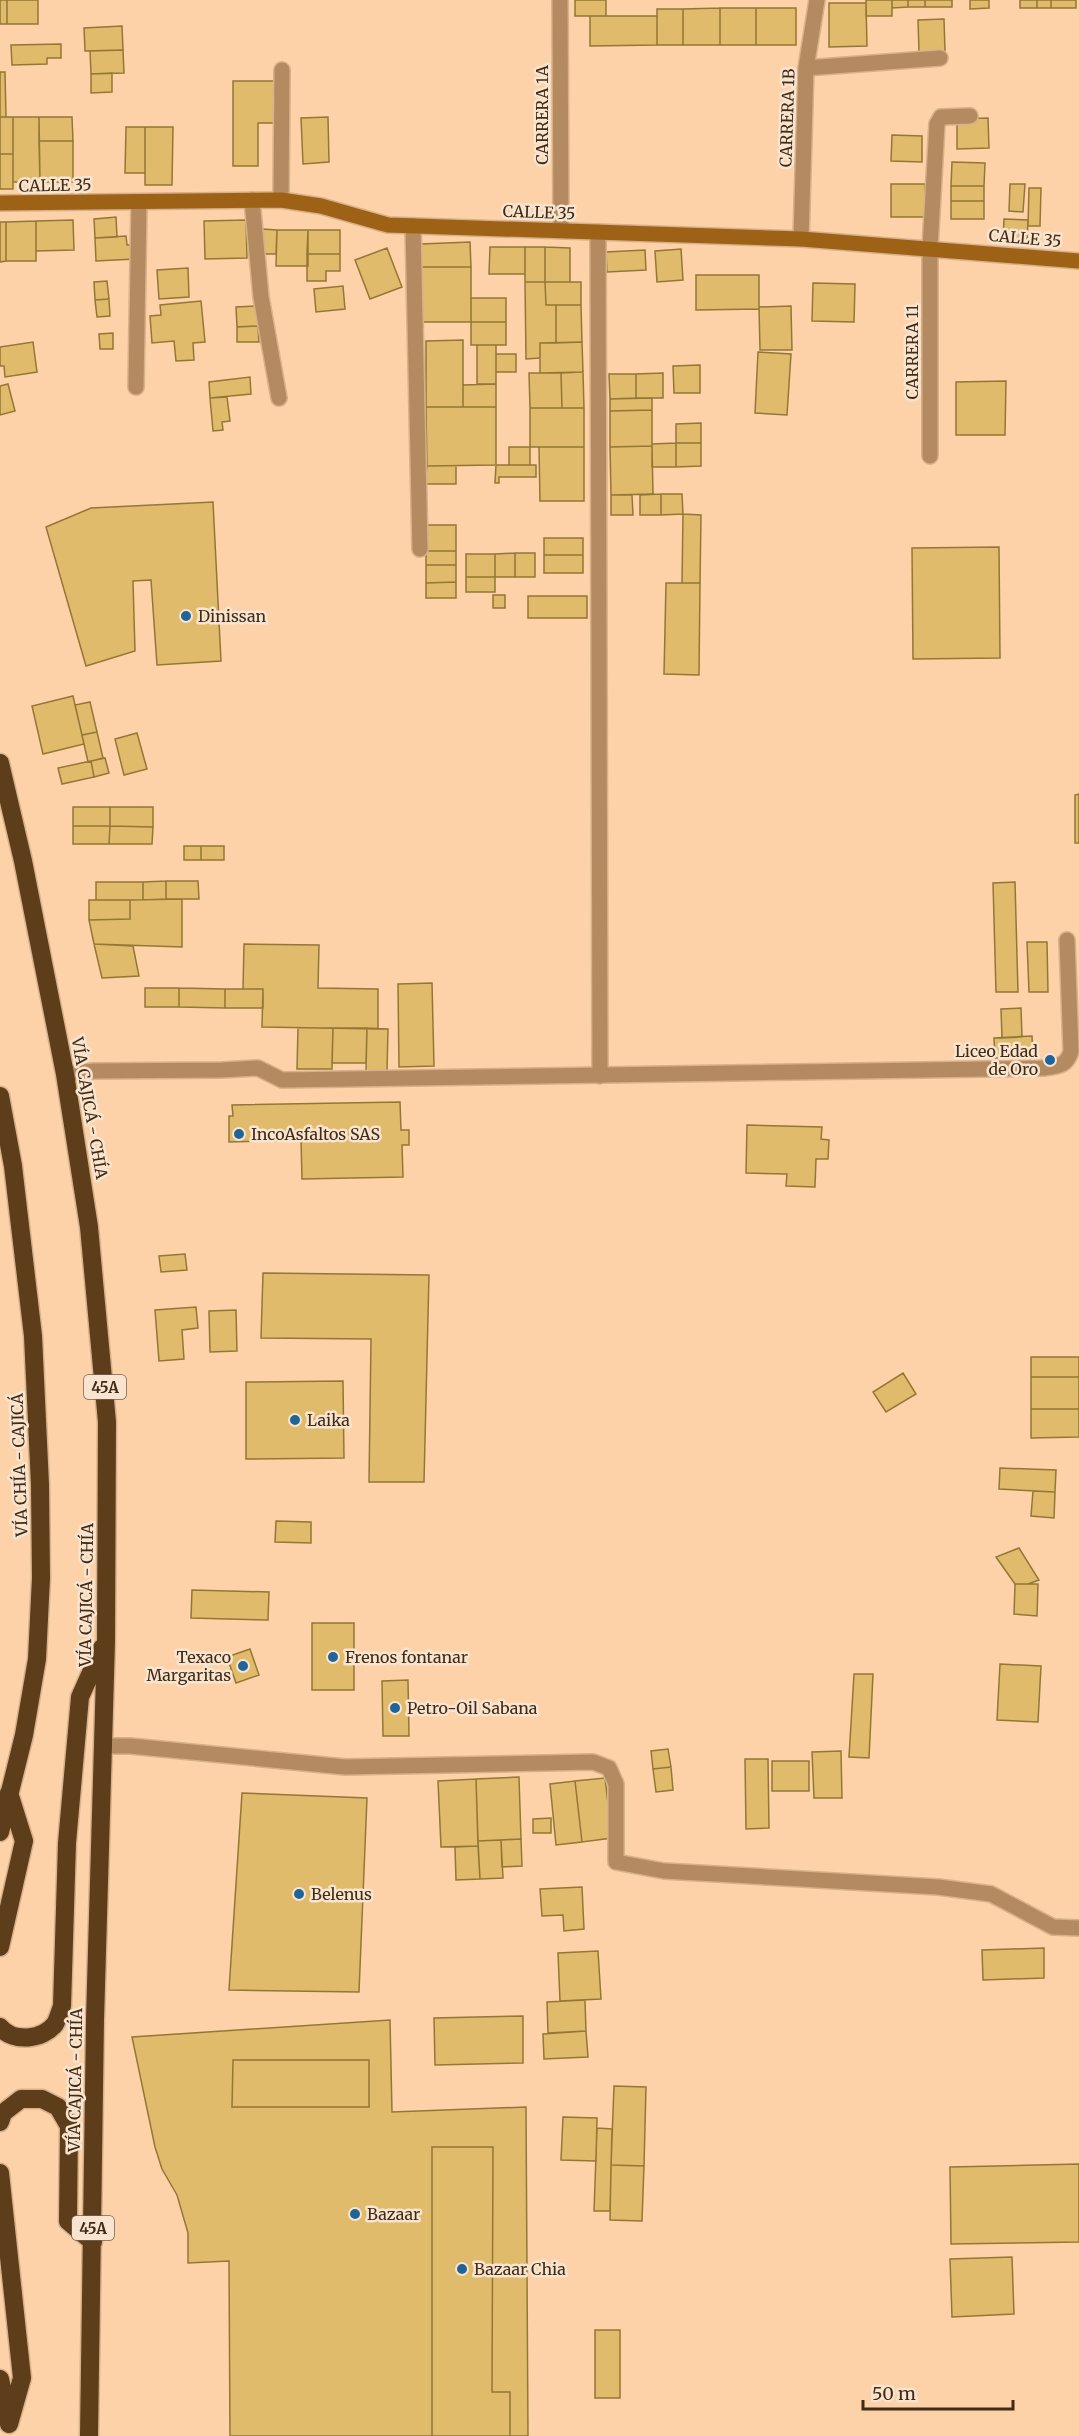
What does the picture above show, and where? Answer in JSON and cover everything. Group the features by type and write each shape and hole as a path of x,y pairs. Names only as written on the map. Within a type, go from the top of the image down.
{"highway":[{"name":"VÍA CAJICÁ - CHÍA","path":"0,763 23,861 65,1074 90,1227 107,1422 106,1641 95,2020 89,2436"},
{"name":"VÍA CHÍA - CAJICÁ","path":"0,1096 13,1166 33,1336 41,1496 41,1578 37,1659 24,1735 0,1832"},
{"path":"0,2027 3,2031 20,2038 38,2036 55,2024 62,2006 67,1843 80,1696 106,1641"},
{"path":"0,1947 24,1841 9,1791"},
{"path":"0,2122 3,2113 21,2099 42,2098 57,2108 69,2126 68,2221 93,2242"},
{"path":"0,2173 22,2378 10,2430"},
{"path":"0,2379 10,2430"}],"street":[{"name":"CARRERA 1A","path":"560,0 561,230"},
{"name":"CARRERA 1B","path":"801,239 806,68 817,0"},
{"path":"806,68 940,58"},
{"path":"281,200 282,70"},
{"name":"CARRERA 11","path":"930,456 930,248 938,120 943,117 970,116"},
{"path":"252,200 261,297 279,398"},
{"name":"CALLE 35","path":"0,203 281,200 321,206 388,225 801,239 1079,261"},
{"path":"136,387 139,202"},
{"path":"413,226 420,549"},
{"path":"598,232 600,1076"},
{"path":"65,1074 94,1071 258,1068 282,1080 1061,1066 1069,1059 1071,1052 1067,940"},
{"path":"103,1746 130,1746 345,1767 593,1762 609,1768 616,1784 616,1862 664,1871 938,1887 991,1894 1053,1927 1079,1928"}],"building":[{"path":"0,0 7,0 7,24 0,24"},
{"path":"7,0 38,0 38,24 7,24"},
{"path":"575,0 606,0 606,16 575,16"},
{"path":"866,0 892,0 892,16 866,16"},
{"path":"892,0 908,0 908,7 892,8"},
{"path":"908,0 925,0 925,7 908,7"},
{"path":"925,0 952,0 952,7 925,7"},
{"path":"970,0 989,0 989,8 970,9"},
{"path":"1020,0 1037,0 1037,8 1020,8"},
{"path":"1037,0 1051,0 1051,8 1037,8"},
{"path":"1051,0 1076,0 1076,8 1051,8"},
{"path":"829,3 866,3 867,46 829,47"},
{"path":"720,8 720,45 683,45 683,9"},
{"path":"720,8 756,8 756,45 720,45"},
{"path":"756,8 796,8 796,45 756,45"},
{"path":"657,9 683,9 683,45 657,45"},
{"path":"590,16 657,16 657,45 590,46"},
{"path":"944,19 945,51 919,52 918,20"},
{"path":"122,26 123,50 85,51 84,28"},
{"path":"61,44 61,58 47,58 47,64 12,65 11,45"},
{"path":"123,50 124,73 91,74 90,51"},
{"path":"0,72 5,72 6,117 0,117"},
{"path":"112,73 112,92 91,93 91,74"},
{"path":"233,81 277,81 276,123 258,123 258,166 233,166"},
{"path":"0,117 13,117 13,154 0,154"},
{"path":"13,117 39,117 40,182 13,182"},
{"path":"39,117 72,117 73,141 39,141"},
{"path":"328,117 329,162 303,164 301,118"},
{"path":"988,118 989,148 957,149 957,119"},
{"path":"126,127 145,127 145,173 125,173"},
{"path":"145,127 173,127 172,185 145,185"},
{"path":"892,135 922,136 922,162 891,161"},
{"path":"39,141 73,141 73,182 40,182"},
{"path":"0,154 13,154 13,189 0,189"},
{"path":"952,162 985,163 984,186 951,186"},
{"path":"891,184 925,184 925,217 891,217"},
{"path":"1010,184 1025,184 1023,212 1009,211"},
{"path":"951,186 984,186 984,201 951,201"},
{"path":"1029,188 1041,188 1040,226 1028,226"},
{"path":"951,201 984,201 984,219 951,219"},
{"path":"116,217 117,237 95,238 94,219"},
{"path":"1004,219 1028,220 1027,241 1003,240"},
{"path":"73,220 74,250 36,251 36,221"},
{"path":"246,220 247,258 205,259 204,221"},
{"path":"36,221 36,261 6,261 6,222"},
{"path":"0,222 6,222 6,261 0,262"},
{"path":"262,229 277,230 276,254 262,254"},
{"path":"277,230 308,230 308,266 276,266"},
{"path":"308,230 340,230 340,254 307,254"},
{"path":"126,236 127,245 134,245 135,259 96,261 95,238"},
{"path":"470,242 471,267 421,267 421,244"},
{"path":"490,247 525,247 525,274 489,274"},
{"path":"525,247 545,247 545,282 525,282"},
{"path":"545,247 570,248 570,282 545,282"},
{"path":"387,248 402,287 370,299 355,260"},
{"path":"681,249 683,280 657,282 655,251"},
{"path":"645,250 646,270 607,272 606,252"},
{"path":"307,254 340,254 340,271 326,271 326,281 307,281"},
{"path":"421,267 471,267 471,322 421,322"},
{"path":"188,268 189,297 159,299 157,270"},
{"path":"696,275 759,275 759,309 696,310"},
{"path":"107,281 109,299 95,300 94,282"},
{"path":"525,282 545,282 546,305 556,305 556,343 540,343 540,358 526,359"},
{"path":"545,282 581,282 581,305 546,305"},
{"path":"813,283 855,284 854,322 812,321"},
{"path":"343,286 345,309 316,312 314,289"},
{"path":"471,298 506,298 506,322 471,322"},
{"path":"109,299 110,316 97,317 95,300"},
{"path":"201,301 205,342 193,343 194,360 176,361 174,341 152,343 150,316 161,315 160,305"},
{"path":"556,305 581,305 582,342 556,343"},
{"path":"258,306 258,326 237,327 236,307"},
{"path":"791,306 792,350 760,350 759,307"},
{"path":"471,322 506,322 506,345 471,345"},
{"path":"258,326 259,342 237,342 237,327"},
{"path":"113,333 113,349 100,349 99,334"},
{"path":"463,340 463,407 426,407 426,341"},
{"path":"33,342 37,372 5,377 4,366 0,366 0,347"},
{"path":"582,342 583,372 540,373 540,343"},
{"path":"477,345 496,345 496,384 477,384"},
{"path":"758,352 791,354 787,415 755,413"},
{"path":"496,354 516,354 516,372 496,372"},
{"path":"700,365 700,393 674,393 673,366"},
{"path":"583,372 584,408 562,408 561,373"},
{"path":"529,373 561,373 562,408 530,408"},
{"path":"663,373 663,398 636,398 636,374"},
{"path":"609,374 636,374 636,398 610,399"},
{"path":"250,377 251,394 210,398 209,382"},
{"path":"1006,381 1005,435 956,435 956,382"},
{"path":"8,384 15,411 0,415 0,386"},
{"path":"496,384 496,407 463,407 463,385"},
{"path":"227,397 230,421 222,422 223,430 213,431 210,398"},
{"path":"652,398 652,410 610,411 610,399"},
{"path":"426,407 496,407 496,465 427,466"},
{"path":"530,408 584,408 584,447 530,447"},
{"path":"652,410 652,446 610,447 610,411"},
{"path":"701,423 701,443 676,443 676,424"},
{"path":"676,443 676,467 652,467 652,444"},
{"path":"676,443 701,443 701,466 676,467"},
{"path":"652,446 653,494 611,495 610,447"},
{"path":"509,447 530,447 530,465 509,465"},
{"path":"539,447 584,447 584,501 540,501"},
{"path":"496,465 536,465 536,477 499,477 499,483 495,483"},
{"path":"427,466 456,466 456,484 425,484"},
{"path":"661,494 661,515 640,515 640,495"},
{"path":"661,494 682,494 683,514 661,515"},
{"path":"611,495 632,495 633,515 611,515"},
{"name":"Dinissan","path":"213,502 221,661 157,665 151,580 133,581 135,651 86,666 46,527 91,508"},
{"path":"683,514 701,515 700,583 682,583"},
{"path":"426,525 456,525 456,551 426,551"},
{"path":"544,538 583,538 583,555 544,555"},
{"path":"999,547 1000,658 913,659 912,548"},
{"path":"426,551 456,551 456,565 426,565"},
{"path":"515,553 515,577 495,577 495,554"},
{"path":"515,553 535,553 535,577 515,577"},
{"path":"466,554 495,554 495,577 466,577"},
{"path":"544,555 583,555 583,573 544,573"},
{"path":"426,565 456,565 456,582 426,583"},
{"path":"466,577 495,577 495,592 466,592"},
{"path":"456,582 456,598 426,598 426,583"},
{"path":"666,583 700,583 699,675 664,674"},
{"path":"493,595 505,595 505,608 493,608"},
{"path":"528,596 587,596 587,618 528,618"},
{"path":"73,696 84,744 43,754 32,706"},
{"path":"90,702 97,732 82,735 75,705"},
{"path":"97,732 103,758 88,762 82,735"},
{"path":"137,733 147,769 124,775 115,739"},
{"path":"105,758 109,773 94,777 91,761"},
{"path":"91,761 94,777 62,784 58,768"},
{"path":"1079,794 1079,843 1075,843 1075,795"},
{"path":"73,807 110,807 110,826 73,826"},
{"path":"110,807 153,807 153,827 110,826"},
{"path":"73,826 110,826 109,844 73,844"},
{"path":"110,826 153,827 152,844 109,844"},
{"path":"184,846 201,846 201,860 184,860"},
{"path":"201,846 224,846 224,860 201,860"},
{"path":"166,881 166,899 143,900 143,882"},
{"path":"166,881 198,881 199,899 166,899"},
{"path":"96,882 143,882 143,900 96,900"},
{"path":"1015,882 1018,992 996,992 993,883"},
{"path":"182,899 182,947 94,944 89,920 130,919 130,900"},
{"path":"89,900 130,900 130,919 89,920"},
{"path":"1027,942 1047,942 1048,992 1029,992"},
{"path":"94,944 133,946 139,976 102,978"},
{"path":"244,944 319,945 318,988 378,989 378,1029 262,1027 263,989 243,989"},
{"path":"432,983 434,1066 399,1067 398,984"},
{"path":"145,988 179,988 179,1007 145,1007"},
{"path":"179,988 225,989 225,1008 179,1007"},
{"path":"225,989 263,989 263,1008 225,1008"},
{"path":"1021,1008 1022,1037 1002,1038 1001,1009"},
{"path":"298,1028 333,1028 332,1069 297,1069"},
{"path":"333,1028 367,1028 366,1063 332,1063"},
{"path":"367,1028 388,1029 387,1071 366,1071"},
{"path":"1032,1036 1033,1057 995,1058 994,1038"},
{"path":"400,1102 401,1130 409,1130 409,1145 402,1145 403,1177 302,1179 301,1140 229,1142 229,1116 233,1116 232,1105"},
{"path":"747,1125 822,1127 821,1139 829,1140 828,1159 816,1159 815,1187 786,1186 787,1174 746,1173"},
{"path":"185,1254 187,1270 161,1272 159,1256"},
{"path":"263,1273 429,1275 424,1482 369,1482 371,1339 261,1338"},
{"path":"196,1307 198,1328 182,1330 184,1359 159,1361 155,1310"},
{"path":"236,1310 237,1351 210,1352 209,1311"},
{"path":"1031,1357 1079,1357 1079,1377 1031,1377"},
{"path":"903,1373 916,1394 886,1412 873,1392"},
{"path":"1031,1377 1079,1377 1079,1409 1031,1409"},
{"name":"Laika","path":"343,1381 344,1458 246,1459 246,1382"},
{"path":"1031,1409 1079,1409 1079,1437 1031,1438"},
{"path":"1000,1468 1056,1470 1055,1492 999,1489"},
{"path":"1033,1491 1055,1492 1054,1518 1031,1516"},
{"path":"276,1521 311,1522 311,1543 275,1542"},
{"path":"1019,1548 1039,1580 1028,1584 1015,1584 996,1557"},
{"path":"1015,1584 1038,1584 1037,1616 1014,1614"},
{"path":"192,1590 269,1592 268,1620 191,1618"},
{"name":"Frenos fontanar","path":"312,1623 354,1623 354,1690 312,1690"},
{"name":"Texaco Margaritas","path":"250,1649 259,1675 236,1683 227,1657"},
{"path":"1000,1664 1041,1666 1038,1722 997,1720"},
{"path":"854,1674 873,1674 869,1758 849,1757"},
{"name":"Petro-Oil Sabana","path":"408,1680 409,1736 383,1736 382,1681"},
{"path":"668,1749 671,1767 653,1769 651,1751"},
{"path":"841,1751 842,1798 814,1798 812,1752"},
{"path":"745,1759 768,1759 769,1828 746,1829"},
{"path":"772,1761 809,1761 809,1791 772,1791"},
{"path":"671,1767 673,1790 656,1792 653,1769"},
{"path":"519,1777 521,1839 478,1841 476,1779"},
{"path":"605,1778 612,1838 582,1842 575,1781"},
{"path":"476,1779 478,1846 441,1847 438,1781"},
{"path":"575,1781 582,1842 556,1845 550,1784"},
{"name":"Belenus","path":"242,1793 367,1798 359,1992 229,1990"},
{"path":"551,1818 551,1833 533,1833 533,1819"},
{"path":"521,1839 522,1866 502,1867 501,1840"},
{"path":"501,1840 503,1878 480,1879 478,1841"},
{"path":"478,1846 480,1879 456,1880 455,1847"},
{"path":"582,1887 584,1929 564,1931 563,1915 542,1916 540,1889"},
{"path":"1044,1948 1044,1978 983,1980 982,1950"},
{"path":"598,1951 601,1999 560,2001 558,1953"},
{"path":"585,2000 586,2031 548,2033 547,2002"},
{"path":"523,2016 523,2063 435,2065 434,2018"},
{"name":"Bazaar","path":"390,2020 392,2112 526,2107 528,2436 230,2436 229,2261 188,2263 188,2233 177,2195 162,2169 155,2147 132,2037"},
{"path":"586,2031 588,2057 544,2059 543,2034"},
{"path":"233,2060 369,2060 369,2107 232,2107"},
{"path":"614,2086 646,2087 644,2166 611,2165"},
{"path":"563,2117 597,2118 596,2161 561,2160"},
{"path":"597,2128 612,2129 610,2211 594,2211"},
{"name":"Bazaar Chia","path":"432,2147 493,2147 492,2392 510,2392 510,2436 432,2436"},
{"path":"1079,2164 1079,2242 951,2244 950,2167"},
{"path":"611,2165 644,2166 642,2221 610,2220"},
{"path":"1012,2257 1014,2314 952,2317 950,2259"},
{"path":"595,2330 620,2330 620,2398 595,2398"}],"place":[{"name":"Dinissan","path":"186,616"},
{"name":"Liceo Edad de Oro","path":"1050,1060"},
{"name":"IncoAsfaltos SAS","path":"239,1134"},
{"name":"Laika","path":"295,1420"},
{"name":"Frenos fontanar","path":"333,1657"},
{"name":"Texaco Margaritas","path":"243,1666"},
{"name":"Petro-Oil Sabana","path":"395,1708"},
{"name":"Belenus","path":"299,1894"},
{"name":"Bazaar","path":"355,2214"},
{"name":"Bazaar Chia","path":"462,2269"}]}
